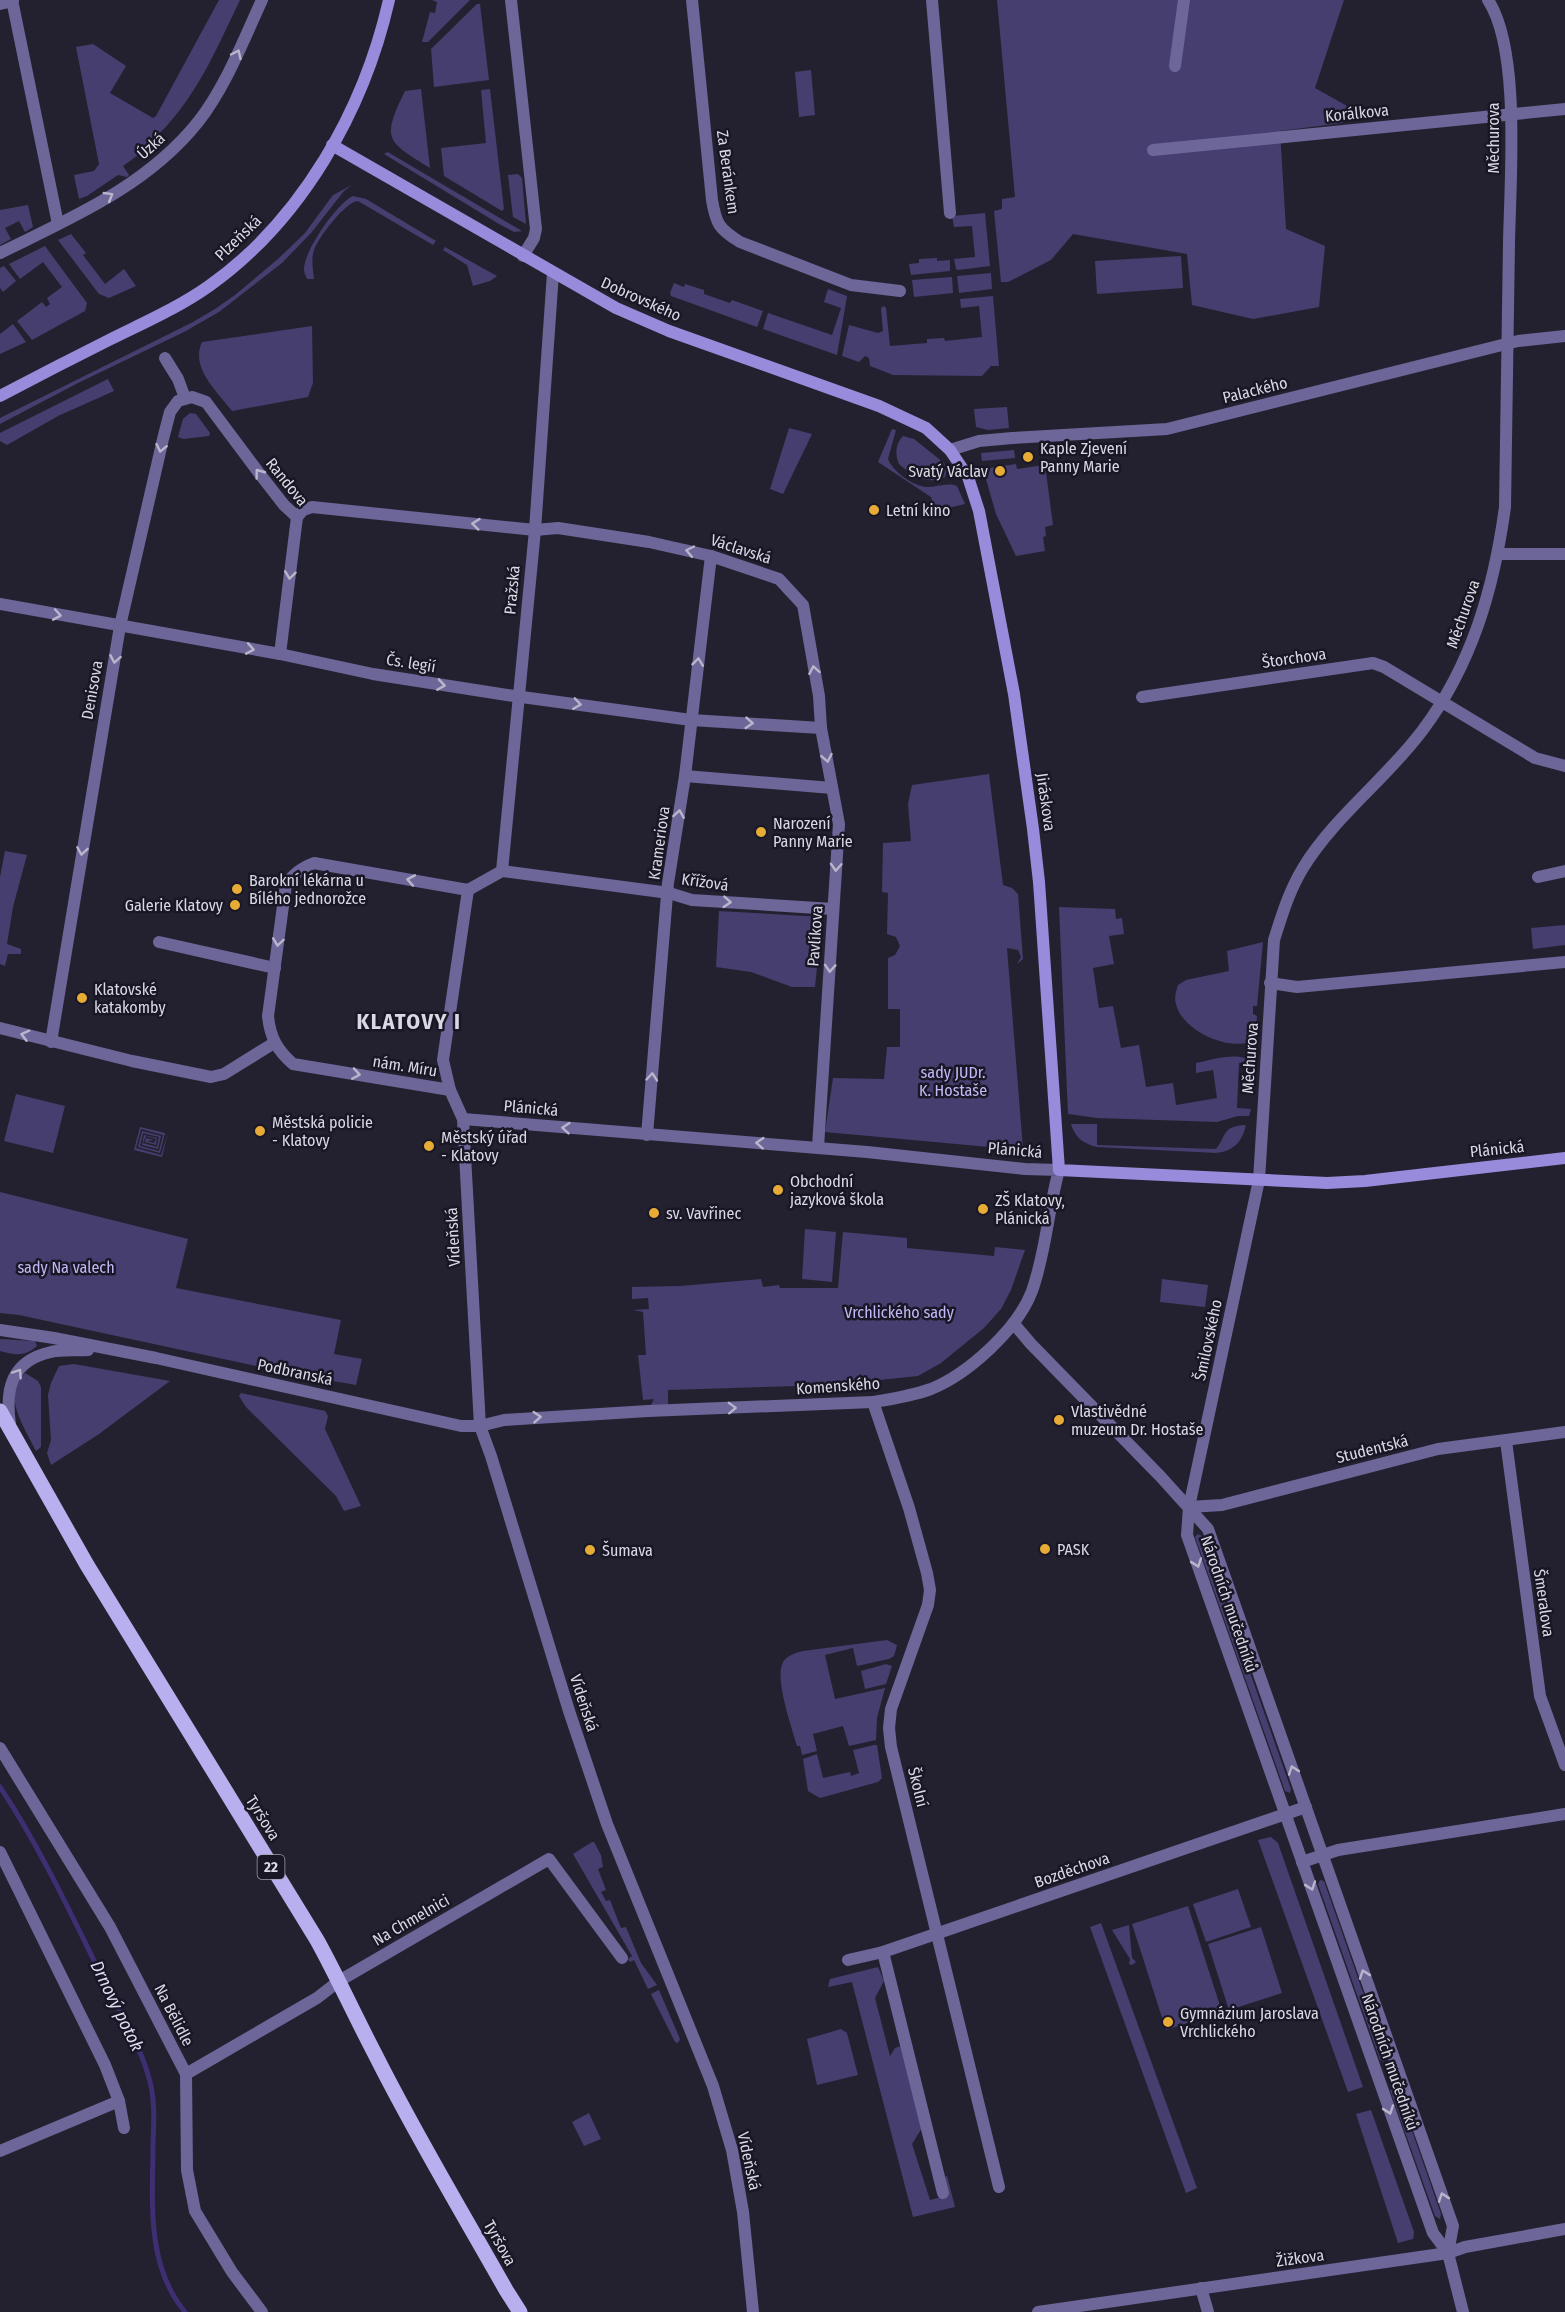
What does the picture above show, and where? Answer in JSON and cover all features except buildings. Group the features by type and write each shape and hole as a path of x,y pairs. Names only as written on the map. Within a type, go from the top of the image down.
{"main road":[{"name":"Plzeňská","path":"0,396 168,312 230,270 264,237 302,194 332,146 356,101 376,46 389,0"},
{"name":"Dobrovského","path":"332,146 616,308 669,331 911,420 935,435 950,450"},
{"name":"Jiráskova","path":"950,450 964,470 975,493 1014,694 1039,882 1055,1141 1059,1170"},
{"name":"Plánická","path":"1059,1170 1327,1183 1365,1181 1565,1158"},
{"name":"Tyršova","path":"0,1411 87,1565 339,1981 374,2054 520,2312"}],"street":[{"name":"Úzká","path":"0,253 102,201 141,177 173,151 199,121 219,90 262,0"},
{"path":"511,0 536,229 534,238 523,256"},
{"name":"Za Beránkem","path":"692,0 712,200 715,220 723,232 740,242 851,285 900,291"},
{"path":"932,0 950,213"},
{"path":"1175,66 1184,0"},
{"name":"Měchurova","path":"1259,1180 1274,940 1286,903 1302,869 1320,845 1422,732 1441,703 1456,677 1476,632 1489,596 1499,554 1505,507 1511,114 1506,45 1499,20 1490,1"},
{"path":"8,2 58,224"},
{"name":"Korálkova","path":"1153,150 1565,109"},
{"name":"Pražská","path":"502,871 535,530 552,273"},
{"name":"Palackého","path":"950,450 979,441 1167,429 1508,344 1565,336"},
{"path":"165,358 185,398"},
{"name":"Randova","path":"185,398 200,398 211,407 284,505 297,517 280,654"},
{"name":"Denisova","path":"51,1042 120,626 170,412 178,401 185,398"},
{"name":"Václavská","path":"297,517 303,510 312,507 535,530 558,528 649,542 711,556 779,579 802,605 819,696 821,728"},
{"path":"1499,554 1565,554"},
{"name":"Krameriova","path":"647,1135 669,893 668,883 685,776 711,556"},
{"name":"Čs. legií","path":"0,604 280,654 373,674 519,697 691,720 821,728"},
{"name":"Štorchova","path":"1142,697 1373,663 1384,667 1535,758 1565,766"},
{"name":"Pavlíkova","path":"818,1148 839,824 821,728"},
{"path":"685,776 832,788"},
{"path":"0,1028 132,1061 211,1077 224,1074 274,1043 269,1030 268,1016 286,884 304,867 314,863 468,890 502,871"},
{"name":"Křížová","path":"502,871 669,893 692,900 833,909"},
{"path":"1538,877 1565,871"},
{"name":"nám. Míru","path":"274,1043 293,1064 450,1090 443,1060 468,890"},
{"path":"159,942 275,968"},
{"path":"1270,983 1297,987 1565,962"},
{"name":"Vídeňská","path":"450,1090 463,1119 480,1426 569,1711 608,1824 712,2086 732,2150 743,2212 753,2312"},
{"name":"Plánická","path":"463,1119 818,1148 1025,1169 1059,1170"},
{"name":"Komenského","path":"480,1426 504,1420 648,1410 873,1402 905,1397 931,1389 951,1378 976,1359 1014,1323 1031,1293 1042,1256 1059,1170"},
{"name":"Šmilovského","path":"1190,1507 1259,1180"},
{"path":"1014,1323 1031,1344 1190,1507"},
{"name":"Podbranská","path":"0,1330 44,1336 156,1358 461,1426 480,1426"},
{"name":"Podbranská","path":"11,1429 8,1391 22,1366 33,1357 53,1352 104,1349"},
{"name":"Školní","path":"873,1402 909,1508 930,1590 928,1605 891,1709 889,1728 891,1747 999,2187"},
{"name":"Studentská","path":"1190,1507 1222,1505 1438,1449 1565,1432"},
{"name":"Šmeralova","path":"1506,1441 1540,1696 1565,1765"},
{"name":"Národních mučedníků","path":"1190,1507 1208,1528 1453,2226 1448,2253"},
{"name":"Národních mučedníků","path":"1190,1507 1187,1535 1433,2233 1448,2253 1463,2312"},
{"name":"Na Bělidle","path":"0,1748 110,1927 186,2074 187,2170 195,2211 232,2272 262,2312"},
{"name":"Bozděchova","path":"848,1960 883,1952 1306,1807"},
{"path":"1302,1863 1338,1850 1565,1814"},
{"path":"0,1852 78,2008 118,2101 124,2128"},
{"name":"Na Chmelnici","path":"186,2074 317,1998 339,1981 549,1859 622,1958"},
{"path":"883,1952 943,2193"},
{"path":"1377,2074 1397,2067"},
{"path":"0,2151 118,2101"},
{"name":"Žižkova","path":"1038,2312 1448,2253 1465,2247 1565,2229"},
{"path":"1201,2288 1208,2312"}],"green space":[{"path":"219,0 240,0 210,62 187,100 174,118 140,151 141,153 123,166 129,175 127,177 118,175 79,199 74,175 94,171 99,164 76,47 93,44 126,66 110,93 153,118"},
{"path":"432,0 470,0 428,42 422,42 430,12 435,13 437,2"},
{"path":"997,0 1344,0 1315,88 1347,106 1342,123 1280,131 1286,229 1325,246 1319,307 1253,319 1192,305 1187,254 1073,234 1051,260 1008,282 1001,282 994,211 1002,209 1002,199 1015,197"},
{"path":"477,4 480,4 489,80 434,87 431,49"},
{"path":"811,70 815,115 799,117 795,72"},
{"path":"421,89 430,168 397,145 392,138 391,130 397,107 405,91"},
{"path":"490,89 504,209 502,211 444,176 441,148 486,143 481,90"},
{"path":"388,152 522,231 514,232 499,224 384,154"},
{"path":"518,174 522,178 526,224 513,217 508,175"},
{"path":"352,185 344,191 311,233 282,263 219,312 184,332 0,424 0,418 215,309 278,259 305,233 333,195"},
{"path":"353,196 366,199 436,241 433,245 358,201 340,213 321,237 313,253 314,279 307,279 304,271 305,262 315,241 338,208"},
{"path":"28,205 33,227 25,232 19,221 5,228 11,239 0,245 0,210"},
{"path":"985,213 990,266 958,270 954,259 975,257 972,226 954,227 952,216"},
{"path":"71,234 86,253 83,255 105,284 124,269 136,286 109,298 99,294 58,240"},
{"path":"45,246 87,303 85,311 32,340 17,321 42,302 46,307 50,304 47,298 62,287 43,262 20,279 9,264"},
{"path":"445,247 497,276 490,281 473,286 467,265 443,250"},
{"path":"1181,256 1183,288 1097,294 1095,261"},
{"path":"937,258 937,261 950,260 950,271 911,275 909,264 919,263 919,259"},
{"path":"4,266 16,281 3,292 0,288 0,268"},
{"path":"991,273 992,289 959,293 957,276"},
{"path":"952,277 953,293 914,297 912,280"},
{"path":"674,283 684,287 685,284 704,290 704,294 730,303 732,300 763,311 757,327 671,296"},
{"path":"828,289 847,296 837,355 763,329 768,313 832,335 841,308 824,302"},
{"path":"993,296 999,366 991,366 982,376 893,375 870,366 869,358 865,356 859,362 842,356 849,325 878,333 883,331 881,308 884,306 890,346 927,343 927,339 944,338 945,341 982,337 979,306 961,308 960,299"},
{"path":"13,324 26,342 0,354 0,334"},
{"path":"312,326 313,383 308,397 232,411 202,370 199,352 202,342"},
{"path":"108,379 114,391 58,416 7,445 0,441 0,433"},
{"path":"1007,407 1009,428 988,430 976,427 974,409"},
{"path":"190,413 196,414 210,433 209,436 183,439 178,437 183,419"},
{"path":"789,428 812,434 783,494 770,489"},
{"path":"892,429 896,430 888,459 894,469 910,481 922,486 950,484 957,486 965,504 936,511 931,497 878,462"},
{"path":"903,436 914,439 944,463 947,467 945,477 927,480 909,472 899,464 898,442"},
{"path":"1014,450 1015,458 982,461 981,453"},
{"path":"1016,464 1017,469 1045,465 1053,525 1045,527 1046,536 1043,537 1045,551 1016,556 996,514 983,469"},
{"name":"sady JUDr. K. Hostaše","path":"989,774 1003,885 1012,888 1018,894 1023,959 1017,964 1021,957 1018,950 1007,948 1023,1149 825,1132 833,1078 884,1079 887,1047 900,1047 900,1009 888,1009 888,958 895,955 900,946 896,937 887,934 888,893 882,892 883,843 911,841 908,804 912,785"},
{"path":"5,851 27,855 13,907 7,944 21,949 21,954 8,954 5,966 0,964 0,877"},
{"path":"1059,907 1115,909 1116,919 1122,918 1124,934 1109,936 1114,964 1093,968 1099,1008 1113,1006 1121,1048 1139,1045 1146,1087 1173,1083 1176,1105 1217,1098 1213,1070 1196,1073 1196,1063 1233,1056 1241,1057 1253,1063 1239,1063 1237,1108 1251,1109 1249,1116 1238,1116 1217,1122 1097,1118 1068,1114"},
{"path":"719,911 822,917 815,987 792,987 751,972 716,967"},
{"path":"1565,925 1565,945 1533,949 1531,928"},
{"path":"1263,942 1257,1006 1253,1006 1253,1014 1257,1016 1255,1040 1233,1044 1197,1031 1180,1014 1175,997 1178,985 1186,980 1229,971 1227,951"},
{"path":"16,1094 65,1106 53,1153 4,1141"},
{"path":"1071,1124 1097,1124 1097,1145 1216,1149 1229,1129 1246,1125 1236,1145 1216,1153 1097,1147 1081,1140"},
{"path":"140,1127 165,1133 160,1153 138,1147 142,1131 161,1136 158,1149 142,1145 144,1135 157,1138 156,1145 145,1142 146,1138 154,1140 147,1141 154,1143 156,1139 146,1136 143,1143 157,1147 159,1137 143,1133 140,1146 159,1151 163,1135 141,1129 136,1148 161,1155 168,1133 162,1157 134,1150"},
{"name":"sady Na valech","path":"0,1192 188,1239 176,1288 341,1320 334,1354 362,1359 356,1385 293,1374 19,1315 0,1313"},
{"path":"805,1229 836,1232 832,1282 802,1279"},
{"name":"Vrchlického sady","path":"843,1232 907,1238 907,1248 994,1256 995,1247 1025,1250 1011,1290 1001,1309 984,1328 941,1363 918,1376 831,1385 668,1390 668,1410 648,1411 654,1399 643,1400 638,1355 646,1355 643,1312 633,1310 649,1309 648,1298 632,1299 632,1287 680,1286 761,1279 763,1287 779,1285 780,1288 838,1288"},
{"path":"1162,1279 1208,1285 1205,1307 1160,1302"},
{"path":"0,1339 35,1341 37,1346 24,1353 10,1353 0,1351"},
{"path":"74,1364 170,1381 99,1434 51,1465 47,1453 51,1440 48,1395 59,1366"},
{"path":"25,1373 38,1381 41,1387 41,1447 36,1451 21,1421 15,1400 18,1381"},
{"path":"241,1393 325,1411 328,1416 325,1429 361,1506 344,1511 336,1496 246,1407 239,1396"},
{"path":"1198,1534 1202,1536 1291,1789 1290,1793 1285,1791 1195,1537"},
{"path":"887,1640 897,1645 894,1656 889,1659 857,1666 853,1648 825,1655 835,1699 885,1688 877,1718 876,1740 849,1746 843,1726 813,1734 817,1751 802,1755 800,1746 797,1746 782,1691 783,1662 789,1656 803,1651"},
{"path":"886,1664 892,1666 886,1684 865,1689 861,1671"},
{"path":"877,1745 882,1778 878,1782 820,1798 808,1791 803,1759 817,1754 823,1778 850,1772 851,1776 859,1773 853,1750"},
{"path":"1271,1837 1278,1843 1363,2087 1348,2092 1258,1840"},
{"path":"592,1842 601,1855 603,1867 598,1869 606,1890 601,1892 606,1901 610,1900 621,1928 626,1927 641,1963 657,1985 648,1989 634,1960 630,1962 628,1959 632,1956 573,1854"},
{"path":"1320,1880 1324,1881 1386,2058 1384,2062 1380,2060 1318,1884"},
{"path":"1238,1889 1251,1927 1206,1942 1193,1904"},
{"path":"1188,1906 1222,2012 1166,2030 1132,1924"},
{"path":"1101,1923 1197,2188 1186,2193 1090,1927"},
{"path":"1129,1925 1132,1958 1136,1962 1132,1965 1129,1964 1130,1959 1112,1930"},
{"path":"1261,1927 1282,1993 1229,2010 1208,1944"},
{"path":"878,1967 884,1981 875,1998 890,2056 895,2048 901,2046 922,2128 912,2144 930,2200 949,2195 945,2177 947,2176 955,2207 913,2217 852,1982 828,1987 830,1979"},
{"path":"659,1990 680,2039 678,2043 675,2042 651,1994"},
{"path":"841,2029 847,2033 858,2075 817,2085 807,2039"},
{"path":"1397,2088 1441,2214 1440,2219 1435,2216 1390,2090"},
{"path":"1371,2110 1414,2232 1413,2239 1398,2243 1356,2114"},
{"path":"589,2113 601,2139 584,2146 572,2122"}],"waterway":[{"name":"Drnový potok","path":"0,1787 56,1883 141,2054 151,2086 153,2102 152,2186 157,2252 172,2293 185,2312"}],"place":[{"name":"Kaple Zjevení Panny Marie","path":"1028,457"},
{"name":"Svatý Václav","path":"1000,471"},
{"name":"Letní kino","path":"874,510"},
{"name":"Narození Panny Marie","path":"761,832"},
{"name":"Barokní lékárna u Bílého jednorožce","path":"237,889"},
{"name":"Galerie Klatovy","path":"235,905"},
{"name":"Klatovské katakomby","path":"82,998"},
{"name":"Městská policie - Klatovy","path":"260,1131"},
{"name":"Městský úřad - Klatovy","path":"429,1146"},
{"name":"Obchodní jazyková škola","path":"778,1190"},
{"name":"ZŠ Klatovy, Plánická","path":"983,1209"},
{"name":"sv. Vavřinec","path":"654,1213"},
{"name":"Vlastivědné muzeum Dr. Hostaše","path":"1059,1420"},
{"name":"PASK","path":"1045,1549"},
{"name":"Šumava","path":"590,1550"},
{"name":"Gymnázium Jaroslava Vrchlického","path":"1168,2022"}],"district":[{"name":"KLATOVY I","path":"409,1021"}]}
